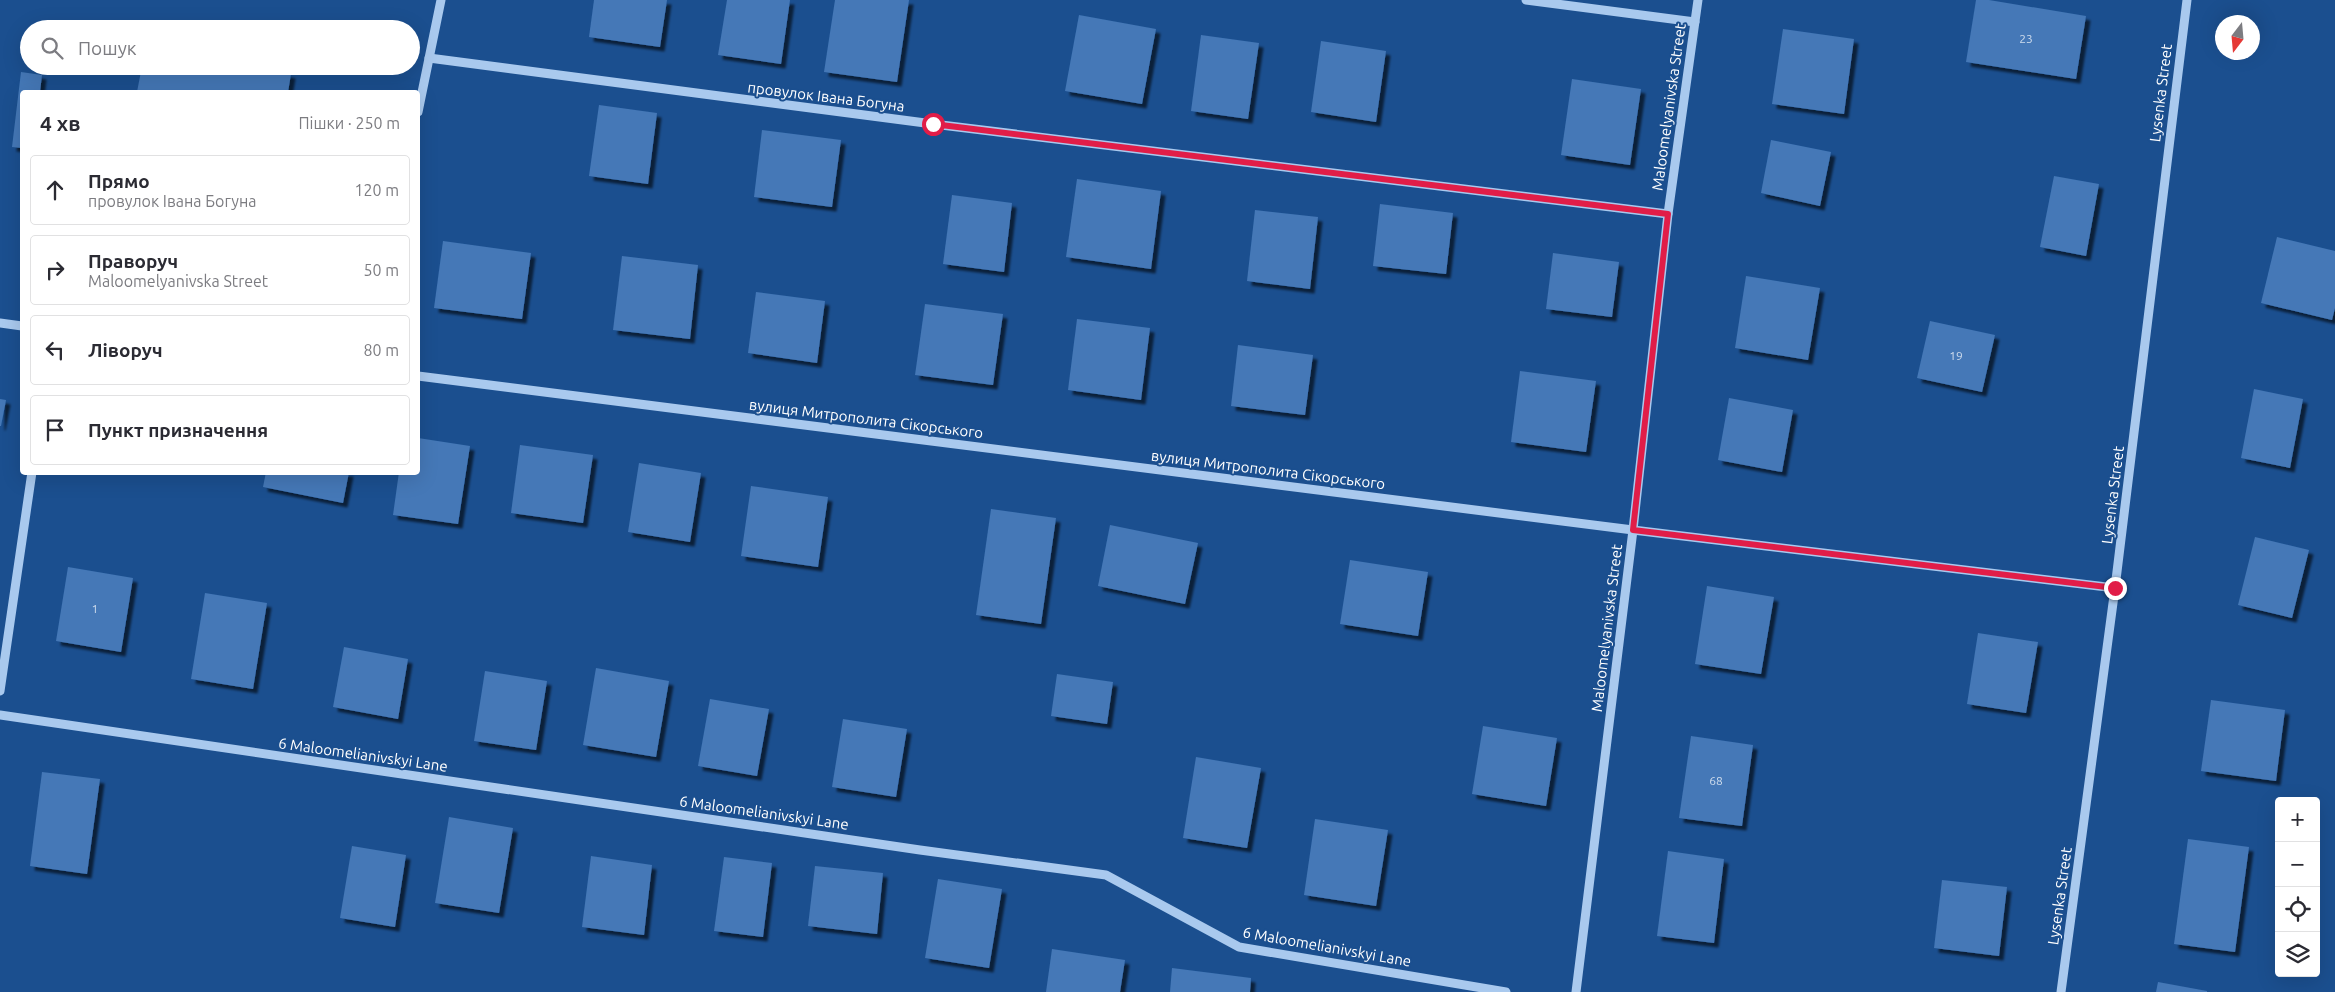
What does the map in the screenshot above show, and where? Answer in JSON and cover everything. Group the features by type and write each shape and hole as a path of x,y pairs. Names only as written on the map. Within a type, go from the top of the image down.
{"street":[{"path":"420,102 441,0"},
{"path":"1526,0 1695,22"},
{"name":"Maloomelyanivska Street","path":"1576,992 1633,530 1668,214 1698,0"},
{"name":"Lysenka Street","path":"2061,992 2115,588 2187,0"},
{"name":"провулок Івана Богуна","path":"429,58 933,124 1668,214"},
{"path":"0,323 20,326"},
{"name":"вулиця Митрополита Сікорського","path":"420,376 1633,530 2115,588"},
{"path":"0,690 32,475"},
{"name":"6 Maloomelianivskyi Lane","path":"0,715 920,850 1106,875 1239,947 1506,992"}],"building":[{"path":"594,0 667,0 660,47 589,37"},
{"path":"727,0 790,0 781,64 718,55"},
{"path":"835,0 909,0 897,82 824,72"},
{"path":"1976,0 1989,0 2086,16 2076,79 1966,62"},
{"path":"1079,15 1156,29 1142,104 1065,91"},
{"path":"1783,29 1854,39 1844,114 1772,104"},
{"path":"1201,35 1259,43 1248,119 1191,111"},
{"path":"1321,41 1386,51 1376,122 1311,112"},
{"path":"21,75 42,75 40,90 20,90 20,148 12,147"},
{"path":"140,75 291,75 288,90 137,90"},
{"path":"1572,79 1641,89 1630,165 1561,155"},
{"path":"599,105 657,113 648,184 589,176"},
{"path":"762,130 841,140 832,207 754,197"},
{"path":"1771,140 1831,152 1820,206 1761,193"},
{"path":"2054,176 2099,184 2086,256 2040,247"},
{"path":"1077,179 1161,191 1151,269 1066,257"},
{"path":"952,195 1012,203 1004,272 943,264"},
{"path":"1380,204 1453,213 1446,274 1373,266"},
{"path":"1255,210 1318,217 1310,289 1247,281"},
{"path":"2277,237 2335,251 2335,308 2332,320 2261,303"},
{"path":"443,241 531,253 522,319 434,308"},
{"path":"1553,253 1619,262 1612,317 1546,309"},
{"path":"622,256 698,265 690,339 613,330"},
{"path":"1746,276 1820,288 1808,360 1735,348"},
{"path":"756,292 825,301 817,363 748,353"},
{"path":"925,304 1003,314 993,385 915,375"},
{"path":"1077,319 1150,328 1141,400 1068,390"},
{"path":"1930,321 1995,335 1982,392 1917,378"},
{"path":"1238,345 1313,355 1305,415 1231,406"},
{"path":"1520,371 1596,381 1586,452 1511,442"},
{"path":"2254,389 2303,399 2290,468 2241,458"},
{"path":"1729,398 1793,410 1782,472 1718,460"},
{"path":"0,399 6,400 1,426 0,426"},
{"path":"420,438 470,446 458,524 393,515 399,475 420,475"},
{"path":"520,445 593,455 583,523 511,513"},
{"path":"639,463 701,473 690,542 628,532"},
{"path":"265,475 348,475 343,503 263,487"},
{"path":"751,486 828,497 818,567 741,556"},
{"path":"991,509 1056,518 1041,624 976,615"},
{"path":"1110,525 1198,543 1185,604 1098,586"},
{"path":"2255,537 2309,550 2292,618 2238,605"},
{"path":"1350,560 1428,572 1418,636 1340,624"},
{"path":"68,567 133,578 121,652 56,641"},
{"path":"1707,586 1774,597 1761,674 1695,664"},
{"path":"205,593 267,603 253,689 191,679"},
{"path":"1978,633 2038,642 2026,713 1967,704"},
{"path":"344,647 408,659 398,719 333,707"},
{"path":"596,668 669,681 656,757 583,745"},
{"path":"485,671 547,681 536,750 474,741"},
{"path":"1057,674 1113,682 1107,724 1051,716"},
{"path":"710,699 769,709 757,776 698,766"},
{"path":"2211,700 2285,710 2276,781 2201,771"},
{"path":"843,719 907,729 896,797 832,787"},
{"path":"1483,726 1557,738 1546,806 1472,794"},
{"path":"1691,736 1753,745 1742,826 1679,818"},
{"path":"1196,757 1261,768 1247,848 1183,838"},
{"path":"42,772 100,779 87,874 30,866"},
{"path":"449,817 513,828 499,913 435,903"},
{"path":"1315,819 1388,830 1376,906 1304,895"},
{"path":"2188,839 2249,847 2235,952 2174,944"},
{"path":"352,846 406,855 395,927 340,918"},
{"path":"1668,851 1724,859 1714,943 1657,936"},
{"path":"591,856 652,865 644,935 582,927"},
{"path":"724,857 772,863 763,937 714,931"},
{"path":"815,866 883,873 877,934 808,926"},
{"path":"938,879 1002,889 989,968 925,958"},
{"path":"1942,880 2007,887 1999,956 1934,948"},
{"path":"1052,949 1125,960 1120,992 1046,992"},
{"path":"1172,968 1251,978 1250,992 1170,992"},
{"path":"2158,982 2207,991 2207,992 2156,992"}],"route":[{"path":"933,124 1668,214 1633,530 2115,588"}]}
